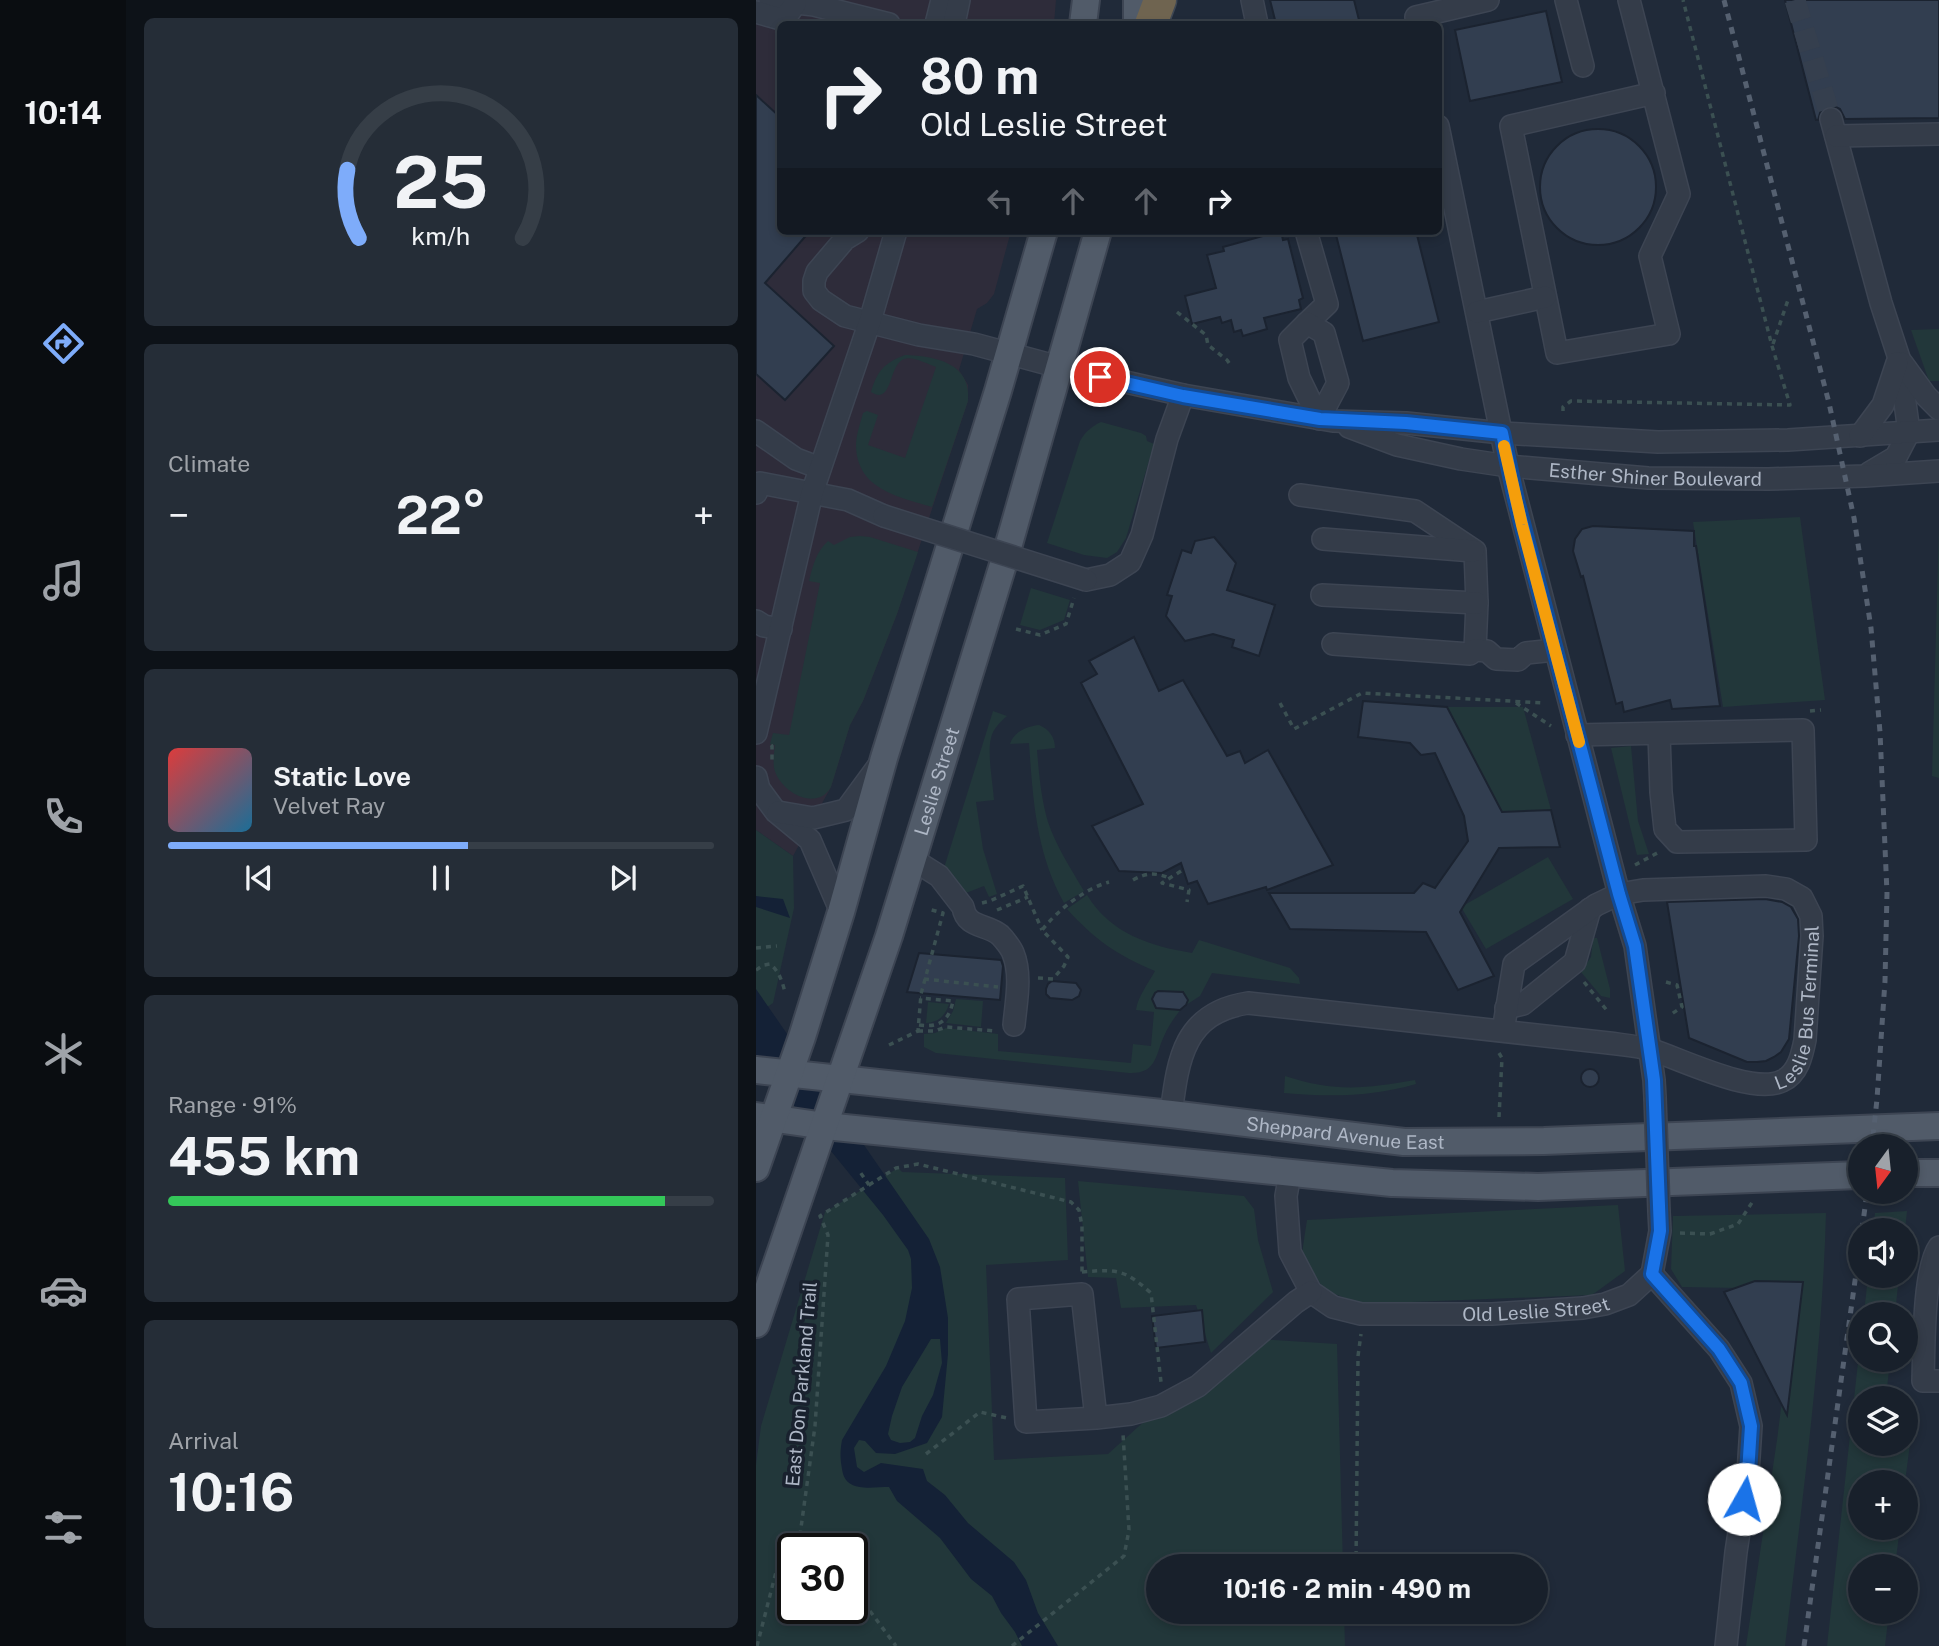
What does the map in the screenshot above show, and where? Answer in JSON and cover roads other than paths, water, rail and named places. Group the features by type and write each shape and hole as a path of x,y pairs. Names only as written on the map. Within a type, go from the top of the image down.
{"highway":[{"path":"1152,21 1160,0"}],"main road":[{"path":"1083,21 1086,0"},
{"path":"1137,0 1137,21"},
{"path":"756,1168 764,1118 790,1072 841,912 884,758 968,490 1043,235"},
{"name":"Leslie Street","path":"756,1324 889,936 1005,558 1097,235"},
{"name":"Sheppard Avenue East","path":"756,1069 1405,1142 1544,1141 1939,1126"},
{"path":"764,1118 1392,1183 1538,1187 1848,1175"},
{"path":"1918,1174 1939,1173"}],"street":[{"path":"770,0 803,8 854,14 878,21"},
{"path":"937,21 942,0"},
{"path":"955,21 959,0"},
{"path":"1252,0 1256,21"},
{"path":"1416,14 1488,0"},
{"path":"1566,0 1583,66"},
{"path":"1629,0 1654,93 1679,194 1650,256 1669,334 1557,353 1511,127 1654,93"},
{"path":"756,12 784,20 803,8"},
{"path":"1864,476 1896,457 1909,432 1899,358 1881,303 1833,128 1939,134"},
{"path":"1442,145 1508,466 1619,894 1635,946 1655,1097 1660,1231 1652,1274 1719,1349 1741,1383 1751,1426 1748,1473 1726,1646"},
{"name":"Esther Shiner Boulevard","path":"852,235 817,272 814,281 814,290 821,300 845,316 919,335 974,344 1183,396 1326,420 1406,423 1502,433 1658,442 1788,440 1939,430"},
{"path":"760,738 762,677 780,629 812,493 870,321 895,235"},
{"path":"1307,235 1327,304 1290,340 1299,378 1326,420"},
{"path":"1477,312 1545,297"},
{"path":"1307,323 1324,333 1338,383 1326,420"},
{"path":"1899,358 1926,396 1939,409"},
{"path":"1860,436 1883,405 1899,358"},
{"path":"756,493 760,483 848,500 1080,589 1130,562 1142,535 1167,439 1183,396"},
{"name":"Esther Shiner Boulevard","path":"1326,420 1397,445 1461,459 1508,466 1648,478 1768,479 1939,471"},
{"path":"756,430 796,459 820,468"},
{"path":"1300,495 1415,510 1475,551"},
{"path":"1323,539 1475,551"},
{"path":"1475,551 1481,650"},
{"path":"1322,595 1477,603"},
{"path":"756,621 764,626 780,629"},
{"path":"1333,644 1470,654 1495,645 1518,647 1526,653 1555,650"},
{"path":"1577,735 1803,730 1806,839 1677,842 1665,829 1659,734"},
{"path":"776,812 813,818 846,810 884,758"},
{"path":"765,775 759,789 776,812 810,840 841,912"},
{"path":"912,859 939,876 971,923 999,934 1013,953 1008,982 1014,1025"},
{"name":"Leslie Bus Terminal","path":"1619,894 1643,890 1766,886 1786,889 1802,898 1811,916 1805,1040 1802,1057 1795,1070 1783,1081 1767,1084 1747,1083 1650,1049"},
{"path":"1503,1031 1514,964 1590,909 1619,894"},
{"path":"1506,1008 1522,1004 1575,962 1590,909"},
{"path":"1171,1114 1177,1071 1185,1047 1200,1025 1232,1005 1248,1003 1650,1049"},
{"path":"1096,1418 1082,1294 1017,1299 1026,1422 1096,1418 1122,1415 1164,1404 1198,1386 1311,1292 1290,1252 1286,1196 1290,1174"},
{"path":"1939,1247 1934,1255 1926,1309 1932,1327 1923,1381 1939,1381"},
{"name":"Old Leslie Street","path":"1311,1292 1334,1307 1361,1314 1492,1314 1605,1304 1629,1295 1652,1274"}],"water":[{"path":"756,896 783,899 790,918 756,907"},
{"path":"756,989 929,1239 940,1267 948,1318 948,1354 942,1417 927,1443 895,1454 876,1453 865,1441 859,1440 854,1448 857,1467 864,1472 881,1463 923,1469 927,1481 945,1495 968,1523 1014,1562 1026,1580 1038,1613 1058,1646 1022,1646 992,1596 971,1579 940,1538 897,1501 889,1487 860,1487 848,1482 844,1477 842,1440 886,1366 905,1321 912,1288 911,1259 908,1250 883,1215 756,1059","holes":["931,1339 940,1339 942,1363 933,1395 915,1438 910,1442 900,1443 891,1440 888,1434 902,1387"]}],"tunnel":[{"path":"1795,0 1831,119"}],"railway":[{"path":"1724,0 1829,403 1854,518 1871,628 1880,732 1887,893 1885,981 1873,1134"},
{"path":"1864,1218 1865,1204"},
{"path":"1804,1646 1854,1288"}]}
